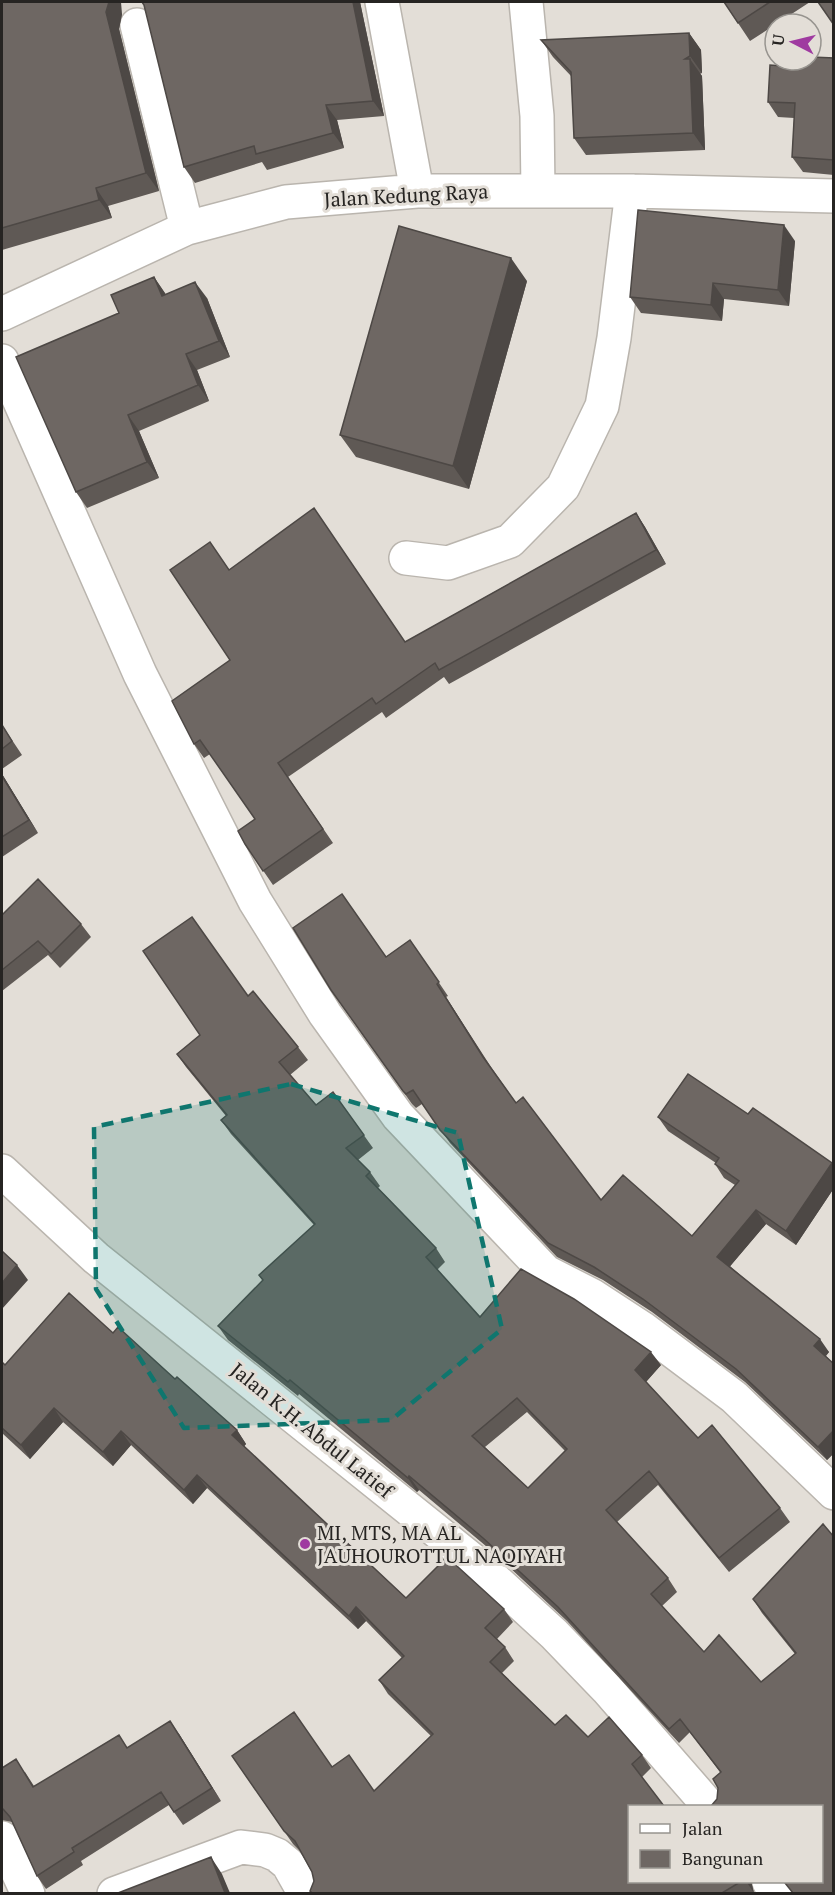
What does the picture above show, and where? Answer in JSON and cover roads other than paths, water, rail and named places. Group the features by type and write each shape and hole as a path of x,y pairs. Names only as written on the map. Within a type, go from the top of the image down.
{"street":[{"path":"382,2 417,190"},
{"path":"526,2 537,116 538,191"},
{"path":"137,25 187,228"},
{"name":"Jalan Kedung Raya","path":"2,314 187,228 286,202 417,190 632,191 834,196"},
{"path":"406,558 448,563 510,541 563,487 602,406 614,338 632,191"},
{"path":"2,361 140,674 255,901 325,1014 398,1116 546,1272 593,1296 642,1328 734,1397 834,1494"},
{"name":"Jalan K.H. Abdul Latief","path":"2,1171 96,1258 322,1436 480,1566 569,1649 708,1805"},
{"path":"2,1838 28,1893"},
{"path":"114,1893 241,1847 258,1848 277,1855 288,1864 305,1893"}],"place":[{"name":"MI, MTS, MA AL JAUHOUROTTUL NAQIYAH","path":"305,1544"}]}
